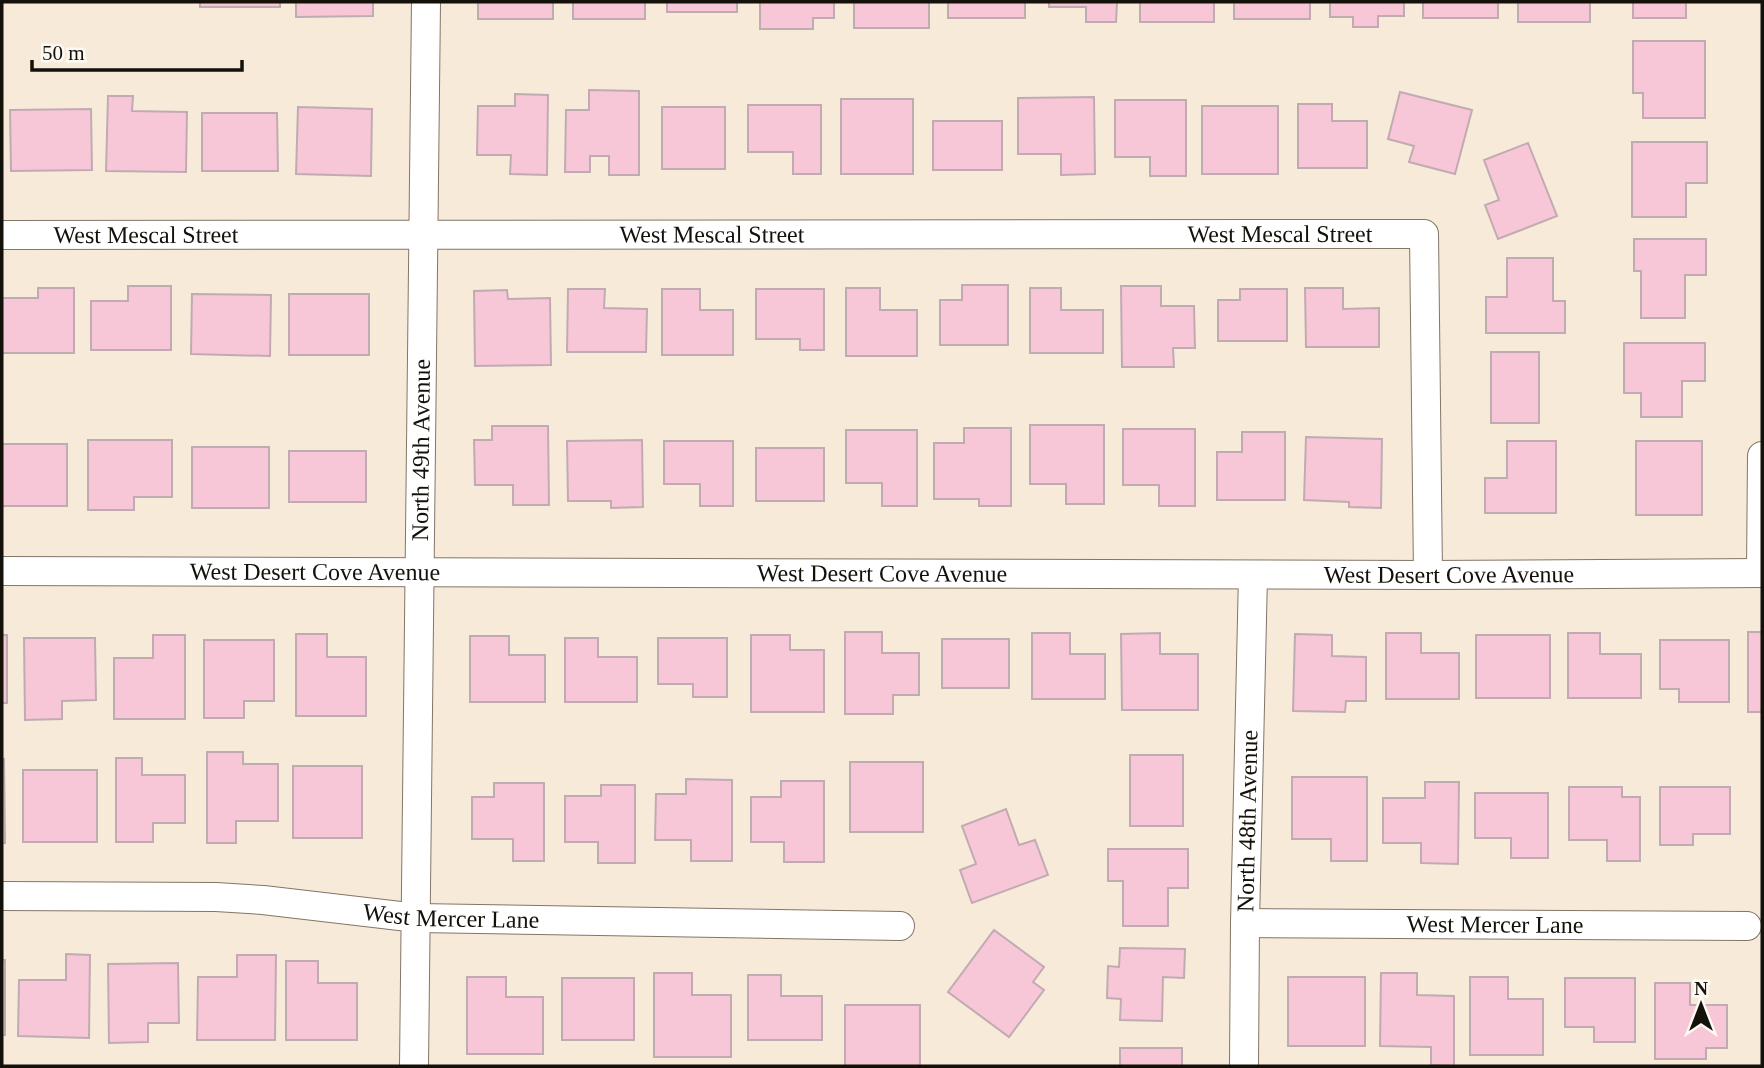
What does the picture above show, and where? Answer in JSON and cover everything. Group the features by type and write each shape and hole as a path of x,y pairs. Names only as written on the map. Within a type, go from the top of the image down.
{"street":[{"name":"North 49th Avenue","path":"414,1066 426,2"},
{"name":"West Mescal Street","path":"2,234 1424,234 1428,575"},
{"path":"1762,456 1762,573"},
{"name":"West Desert Cove Avenue","path":"2,571 1253,575 1762,573"},
{"name":"North 48th Avenue","path":"1244,1066 1253,575"},
{"name":"West Mercer Lane","path":"2,897 216,897 417,918 900,926"},
{"name":"West Mercer Lane","path":"1245,923 1746,926"}],"building":[{"path":"200,2 280,2 280,7 200,7"},
{"path":"296,2 373,2 373,16 296,17"},
{"path":"478,2 553,2 553,19 478,19"},
{"path":"573,2 645,2 645,19 573,19"},
{"path":"667,2 737,2 737,12 667,12"},
{"path":"760,2 834,2 834,18 813,18 813,29 760,29"},
{"path":"854,2 929,2 929,28 854,28"},
{"path":"948,2 1025,2 1025,18 948,18"},
{"path":"1049,2 1117,2 1116,22 1086,22 1086,7 1049,7"},
{"path":"1140,2 1214,2 1214,22 1140,22"},
{"path":"1234,2 1310,2 1310,19 1234,19"},
{"path":"1330,2 1404,2 1404,16 1378,16 1378,27 1353,27 1353,17 1330,17"},
{"path":"1423,2 1498,2 1498,18 1423,18"},
{"path":"1518,2 1590,2 1590,22 1518,22"},
{"path":"1633,2 1686,2 1686,18 1633,18"},
{"path":"1633,41 1705,41 1705,118 1643,118 1643,93 1633,93"},
{"path":"589,90 639,91 639,175 609,175 609,156 590,156 590,172 565,172 566,110 589,110"},
{"path":"1400,92 1472,110 1455,174 1409,162 1414,146 1388,139"},
{"path":"515,94 548,95 547,175 510,174 511,155 477,155 478,106 515,106"},
{"path":"108,96 133,96 132,111 187,112 186,172 106,171"},
{"path":"1094,97 1095,174 1061,175 1061,154 1018,154 1018,98"},
{"path":"841,99 913,99 913,174 841,174"},
{"path":"1115,100 1186,100 1186,176 1150,176 1150,157 1115,157"},
{"path":"1298,104 1332,104 1332,121 1367,121 1367,168 1298,168"},
{"path":"748,105 821,105 821,174 793,174 793,152 748,152"},
{"path":"1202,106 1278,106 1278,174 1202,174"},
{"path":"298,107 372,109 371,176 296,174"},
{"path":"662,107 725,107 725,169 662,169"},
{"path":"91,109 92,170 11,171 10,110"},
{"path":"202,113 277,113 278,171 202,171"},
{"path":"933,121 1002,121 1002,170 933,170"},
{"path":"1632,142 1707,142 1707,183 1686,183 1686,217 1632,217"},
{"path":"1528,143 1557,216 1498,239 1485,205 1499,200 1484,160"},
{"path":"1634,239 1706,239 1706,275 1685,275 1685,318 1641,318 1641,271 1634,271"},
{"path":"1507,258 1553,258 1553,301 1565,301 1565,333 1486,333 1486,297 1507,297"},
{"path":"962,285 1008,285 1008,345 940,345 940,300 962,300"},
{"path":"128,286 171,286 171,350 91,350 91,301 128,301"},
{"path":"1121,286 1161,286 1161,306 1194,306 1195,348 1173,348 1174,367 1122,367"},
{"path":"38,288 74,288 74,353 2,353 2,298 38,298"},
{"path":"846,288 880,288 880,310 917,310 917,356 846,356"},
{"path":"1030,288 1061,288 1061,310 1103,310 1103,353 1030,353"},
{"path":"1305,288 1343,288 1343,309 1379,308 1379,347 1306,347"},
{"path":"568,289 605,289 604,308 647,309 646,352 567,352"},
{"path":"662,289 700,289 700,310 733,310 733,355 662,355"},
{"path":"756,289 824,289 824,350 800,350 800,339 756,339"},
{"path":"1240,289 1287,289 1287,341 1218,341 1218,300 1240,300"},
{"path":"507,290 508,299 550,298 551,365 475,366 474,291"},
{"path":"192,294 271,295 270,356 191,354"},
{"path":"289,294 369,294 369,355 289,355"},
{"path":"1624,343 1705,343 1705,381 1682,381 1682,417 1641,417 1641,393 1624,393"},
{"path":"1491,352 1539,352 1539,423 1491,423"},
{"path":"1030,425 1104,425 1104,504 1066,504 1066,484 1030,484"},
{"path":"492,426 548,426 549,505 513,505 513,485 475,485 474,440 492,440"},
{"path":"964,428 1011,428 1011,506 979,506 979,499 934,499 934,443 964,443"},
{"path":"1123,429 1195,429 1195,506 1159,506 1159,485 1123,485"},
{"path":"846,430 917,430 917,506 882,506 882,483 846,483"},
{"path":"1242,432 1285,432 1285,500 1217,500 1217,452 1242,452"},
{"path":"1306,437 1382,439 1381,508 1349,507 1349,502 1304,500"},
{"path":"88,440 172,440 172,497 134,497 134,510 88,510"},
{"path":"642,440 643,507 611,508 611,501 568,501 567,441"},
{"path":"664,441 733,441 733,506 700,506 700,484 664,484"},
{"path":"1507,441 1556,441 1556,513 1485,513 1485,478 1507,478"},
{"path":"1636,441 1702,441 1702,515 1636,515"},
{"path":"2,444 67,444 67,506 2,506"},
{"path":"192,447 269,447 269,508 192,508"},
{"path":"756,448 824,448 824,501 756,501"},
{"path":"289,451 366,451 366,502 289,502"},
{"path":"845,632 882,632 882,653 919,653 919,695 893,695 893,714 845,714"},
{"path":"1748,632 1762,632 1762,712 1748,712"},
{"path":"1032,633 1070,633 1070,654 1105,654 1105,699 1032,699"},
{"path":"1160,633 1160,654 1198,654 1198,710 1122,710 1121,634"},
{"path":"1386,633 1421,633 1421,653 1459,653 1459,699 1386,699"},
{"path":"1568,633 1600,633 1600,654 1641,654 1641,698 1568,698"},
{"path":"296,634 327,634 327,657 366,657 366,716 296,716"},
{"path":"1295,634 1332,635 1332,656 1366,657 1366,701 1346,701 1345,712 1293,711"},
{"path":"2,635 7,635 7,703 2,703"},
{"path":"153,635 185,635 185,719 114,719 114,658 153,658"},
{"path":"751,635 790,635 790,650 824,650 824,712 751,712"},
{"path":"1476,635 1550,635 1550,698 1476,698"},
{"path":"470,636 509,636 509,655 545,655 545,702 470,702"},
{"path":"24,638 95,638 96,700 62,701 62,719 25,720"},
{"path":"565,638 598,638 598,657 637,657 637,702 565,702"},
{"path":"658,638 727,638 727,697 693,697 693,684 658,684"},
{"path":"942,639 1009,639 1009,688 942,688"},
{"path":"204,640 274,640 274,701 244,701 244,718 204,718"},
{"path":"1660,640 1729,640 1729,702 1679,702 1679,689 1660,689"},
{"path":"207,752 243,752 243,764 278,764 278,821 236,821 236,843 207,843"},
{"path":"1130,755 1183,755 1183,826 1130,826"},
{"path":"116,758 142,758 142,775 185,775 185,823 153,823 153,842 116,842"},
{"path":"4,759 5,843 2,843"},
{"path":"850,762 923,762 923,832 850,832"},
{"path":"293,766 362,766 362,838 293,838"},
{"path":"23,770 97,770 97,842 23,842"},
{"path":"1292,777 1367,777 1367,861 1331,861 1331,839 1292,839"},
{"path":"686,779 732,780 732,861 691,861 691,840 655,840 656,794 686,794"},
{"path":"781,781 824,781 824,862 784,862 784,842 751,842 751,797 781,797"},
{"path":"1425,782 1459,782 1458,864 1421,863 1421,843 1383,843 1383,798 1425,798"},
{"path":"494,783 544,783 544,861 513,861 513,839 472,839 472,797 494,797"},
{"path":"601,785 635,785 635,863 598,863 598,842 565,842 565,796 601,796"},
{"path":"1569,787 1622,787 1622,797 1640,797 1640,861 1607,861 1607,840 1569,840"},
{"path":"1660,787 1730,787 1730,834 1693,834 1693,845 1660,845"},
{"path":"1475,793 1548,793 1548,858 1511,858 1511,838 1475,838"},
{"path":"1006,809 1019,845 1035,840 1048,875 972,903 960,870 976,864 962,826"},
{"path":"1108,849 1188,849 1188,888 1168,888 1168,926 1123,926 1123,881 1108,881"},
{"path":"994,930 1044,967 1033,982 1044,990 1009,1037 948,992"},
{"path":"1120,948 1185,949 1184,978 1163,977 1162,1021 1120,1020 1121,999 1107,998 1108,966 1119,967"},
{"path":"66,954 90,955 89,1038 18,1036 19,980 66,980"},
{"path":"237,955 276,955 275,1040 197,1040 198,977 237,977"},
{"path":"2,960 5,960 5,1035 2,1035"},
{"path":"286,961 318,961 318,983 357,983 357,1040 286,1040"},
{"path":"178,963 179,1023 148,1023 148,1042 109,1043 108,964"},
{"path":"654,973 692,973 692,995 731,995 731,1057 654,1057"},
{"path":"1381,973 1417,973 1417,995 1454,996 1454,1066 1431,1065 1431,1047 1380,1046"},
{"path":"748,975 781,975 781,996 822,996 822,1040 748,1040"},
{"path":"467,977 506,977 506,997 543,997 543,1054 467,1054"},
{"path":"1288,977 1365,977 1365,1046 1288,1046"},
{"path":"1470,977 1508,977 1508,999 1543,999 1543,1055 1470,1055"},
{"path":"562,978 634,978 634,1040 562,1040"},
{"path":"1565,978 1635,978 1635,1042 1594,1042 1594,1027 1565,1027"},
{"path":"1655,983 1690,983 1690,1005 1727,1005 1727,1048 1706,1048 1706,1059 1655,1059"},
{"path":"845,1005 920,1005 920,1066 845,1066"},
{"path":"1120,1048 1182,1048 1182,1066 1120,1066"}]}
